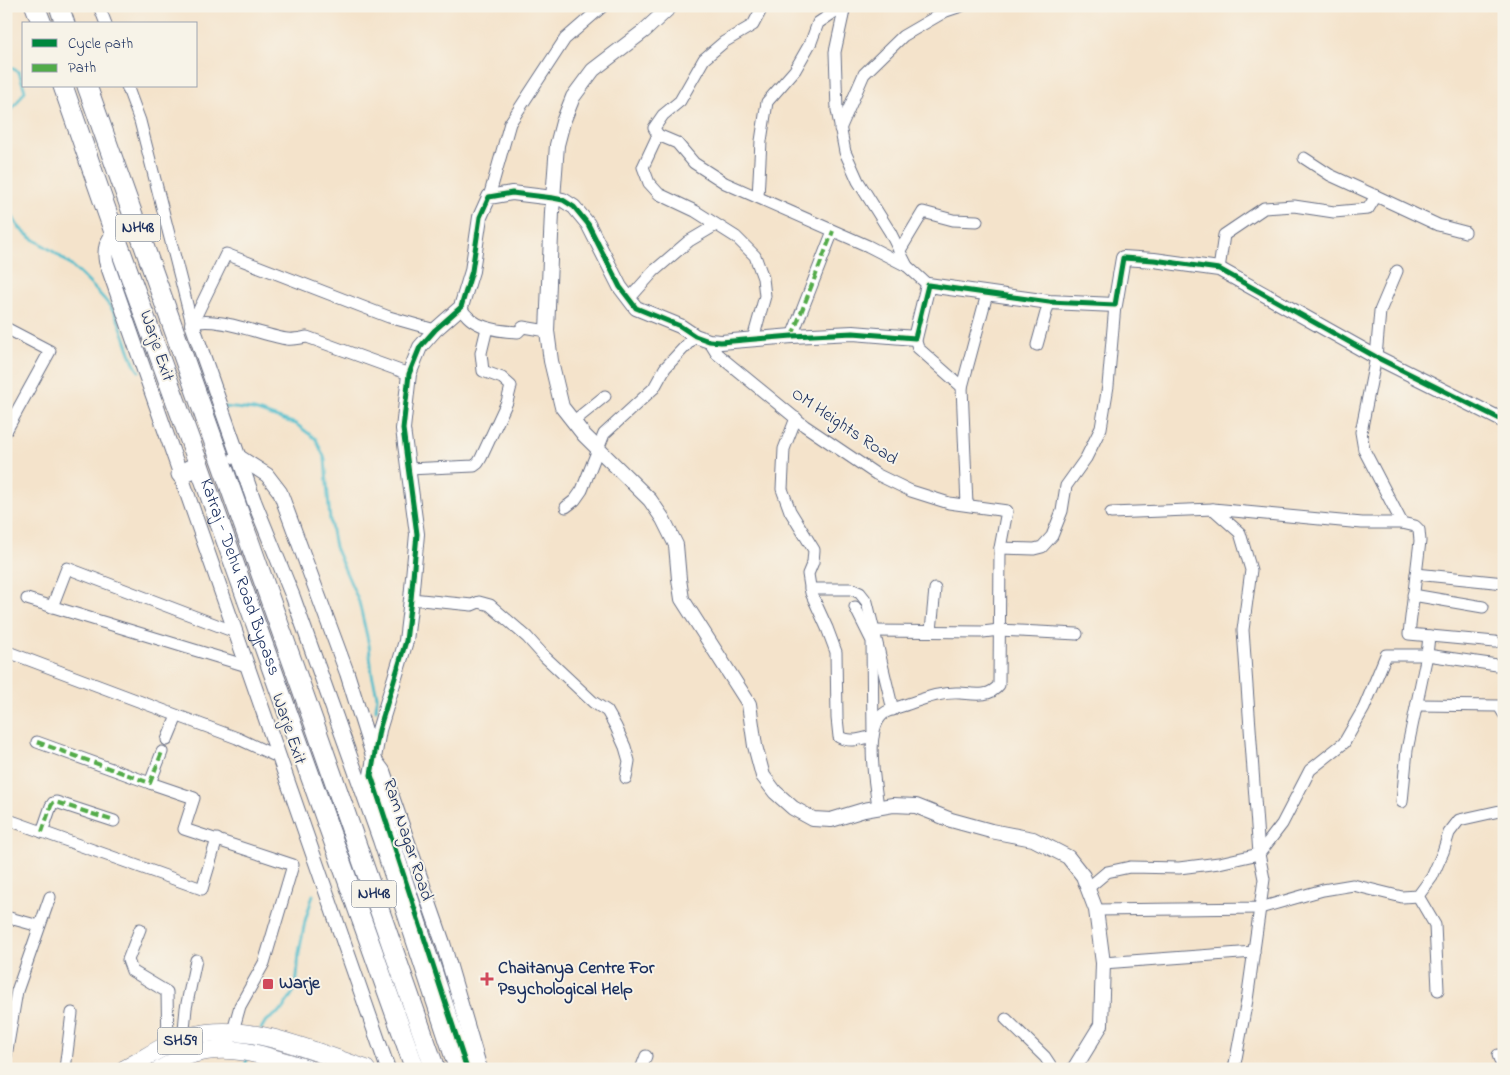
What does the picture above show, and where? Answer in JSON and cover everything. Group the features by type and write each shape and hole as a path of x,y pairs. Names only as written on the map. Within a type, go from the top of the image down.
{"highway":[{"path":"36,6 41,22"},
{"path":"59,6 64,22"},
{"name":"Katraj - Dehu Road Bypass","path":"64,88 415,1069"},
{"name":"Katraj - Dehu Road Bypass","path":"88,88 208,423 435,1069"},
{"path":"181,474 199,465"}],"main road":[{"name":"SH59","path":"125,1069 190,1036 215,1032 236,1032 263,1036 366,1069"},
{"name":"SH59","path":"162,1069 194,1054 232,1050 255,1054 308,1069"}],"street":[{"path":"100,6 105,22"},
{"path":"548,331 523,327 518,332 487,328 466,317 461,307 472,271 480,217 489,198 510,123 565,39 604,6"},
{"path":"671,6 644,31 593,70 573,97 563,122 557,145 548,331 551,361 562,407 599,450 650,500 663,519 676,546 682,600 749,704 755,746 763,776 775,792 793,808 813,819 831,820 864,810 893,805 916,806 951,820 991,831 1034,839 1068,856 1083,876 1096,910 1103,963 1101,1026 1074,1069"},
{"path":"763,6 753,25 724,42 704,58 680,100 663,114 654,128 658,135 677,143 694,163 725,183 868,246 907,266 928,284 1049,302 1114,305"},
{"path":"758,198 761,141 767,102 795,70 818,23 844,6"},
{"path":"844,6 835,52 837,110 845,152 858,181 890,232 907,266"},
{"path":"840,129 864,74 903,36 946,11 960,6"},
{"path":"128,88 140,121 192,324 254,501 293,597 380,840 456,1069"},
{"path":"658,135 643,167 649,184 659,194 695,211 736,237 754,256 763,278 766,296 753,339"},
{"path":"1304,158 1330,174 1438,225 1465,232"},
{"path":"489,198 512,193 563,200 574,207 588,224 620,287 641,311 680,326 695,336 709,341 722,342 853,333 915,338"},
{"path":"1219,269 1224,236 1264,208 1294,206 1334,212 1368,209 1376,196"},
{"path":"900,252 923,212 953,220 978,222"},
{"path":"629,298 654,271 689,241 716,225"},
{"path":"792,336 833,230"},
{"name":"Warje Exit","path":"114,232 104,251 106,261 388,1069"},
{"path":"178,341 192,324 226,254 389,317 435,330"},
{"path":"1000,548 1034,549 1042,547 1052,536 1062,511 1066,486 1086,458 1101,428 1108,386 1114,305 1123,258 1154,260 1219,269 1376,357 1504,421"},
{"path":"1397,271 1380,312 1376,357 1362,432 1364,450 1402,523"},
{"path":"928,284 915,338 918,348 962,387"},
{"path":"967,505 962,387 987,294"},
{"path":"1037,345 1049,302"},
{"name":"Ram Nagar Road","path":"461,307 435,330 420,347 409,374 402,428 417,534 411,599 406,641 379,730 371,774 467,1069"},
{"path":"192,324 197,321 221,323 289,340 307,336 409,374"},
{"path":"6,328 50,351 6,431"},
{"path":"408,469 474,466 478,464 507,402 511,386 502,378 483,371 481,353 487,328"},
{"path":"566,507 582,490 604,434 654,388 666,368 695,336"},
{"name":"OM Heights Road","path":"709,341 717,354 796,418 876,474 911,491 949,502 1007,511 1000,548 999,685 994,691 987,694 953,693 934,695 893,710"},
{"path":"574,422 605,396"},
{"path":"796,418 784,449 782,489 790,511 814,550 813,562 808,574 810,589 836,652 839,737 848,741 873,736"},
{"path":"219,458 239,456 267,475 280,492 347,673 374,759"},
{"path":"1213,509 1240,534 1251,570 1243,630 1259,854 1264,879 1247,1000 1234,1069"},
{"path":"1111,513 1213,509 1362,523 1402,523 1415,526 1419,530 1420,541 1409,634 1495,642"},
{"path":"52,607 67,568 235,632"},
{"path":"1416,574 1504,583"},
{"path":"810,589 851,589 860,593 867,602 893,710 885,713 877,722 873,736"},
{"path":"931,631 935,589"},
{"path":"1413,596 1483,607"},
{"path":"27,599 247,666"},
{"path":"411,599 472,605 479,602 490,605 527,636 544,657 592,702 606,711 625,747 629,761 626,778"},
{"path":"855,607 872,641 872,751 878,808"},
{"path":"874,631 983,632 999,630 1078,634"},
{"path":"1402,802 1407,750 1427,655 1429,636"},
{"path":"8,652 237,738 278,758"},
{"path":"1088,888 1107,872 1130,867 1179,868 1219,863 1259,854 1282,824 1310,770 1344,743 1364,708 1386,655 1427,655 1504,666"},
{"path":"1417,705 1499,706 1504,714"},
{"path":"168,740 177,716"},
{"path":"37,742 194,798 184,829 293,865 264,963 240,1006 232,1050"},
{"path":"150,783 162,752"},
{"name":"Ram Nagar Road","path":"374,759 383,771 443,943 480,1069"},
{"path":"42,832 51,806 56,802 114,821"},
{"path":"1418,896 1432,876 1443,852 1448,833 1459,820 1504,810"},
{"path":"6,819 202,889 217,839"},
{"path":"1096,910 1260,908 1323,890 1353,885 1402,897 1418,896"},
{"path":"1418,896 1435,925 1438,990"},
{"path":"6,1056 12,990 40,926 50,897"},
{"path":"6,917 40,926"},
{"path":"140,929 128,960 132,971 167,992 175,1043"},
{"path":"1103,963 1254,952"},
{"path":"175,1043 186,1008 196,960"},
{"path":"65,1069 72,1013"},
{"path":"1006,1019 1045,1057 1053,1069"},
{"path":"1498,1055 1503,1069"},
{"path":"641,1069 646,1056"}],"waterway":[{"path":"6,65 19,72 22,82"},
{"path":"6,118 25,91 24,88"},
{"path":"6,202 22,231 65,260 109,305 121,326 133,361 139,371"},
{"path":"224,407 254,410 296,424 316,439 325,459 330,520 335,547 359,602 369,645 372,674 377,696 376,710"},
{"path":"261,1029 265,1022 282,1010 296,988 299,953 305,921 313,895"},
{"path":"245,1069 247,1057"}],"marked path":[{"path":"792,336 833,231"},
{"path":"37,742 150,783 162,752"},
{"path":"42,832 51,806 56,802 114,821"}],"cycle path":[{"path":"467,1069 371,775 379,730 406,641 411,599 417,534 403,429 409,374 420,347 435,330 461,307 472,271 480,217 489,197 512,193 563,200 574,207 588,224 620,287 636,308 680,326 695,336 709,341 721,342 853,333 915,338 928,285 1049,302 1115,305 1123,258 1154,260 1219,269 1376,357 1504,421"}],"place":[{"name":"Chaitanya Centre For Psychological Help","path":"487,979"},
{"name":"Warje","path":"268,984"}]}
